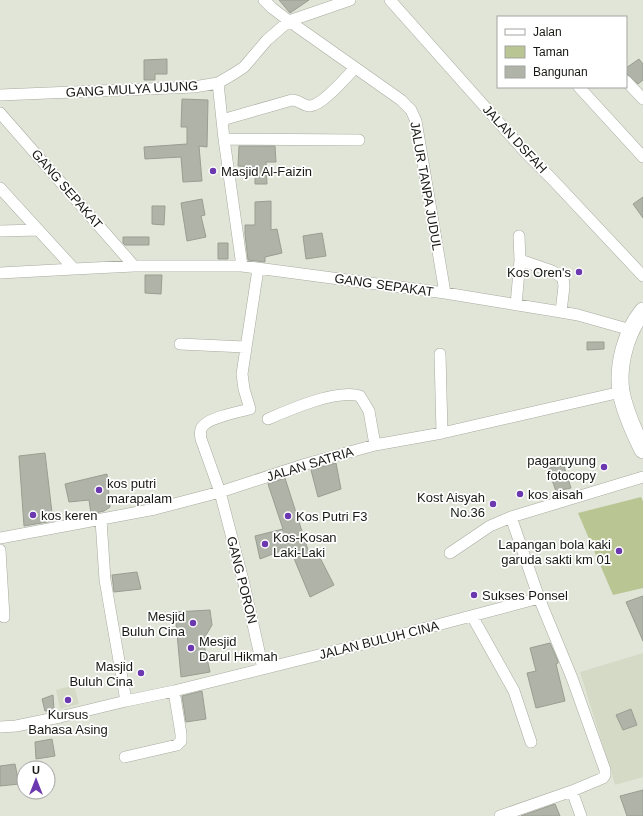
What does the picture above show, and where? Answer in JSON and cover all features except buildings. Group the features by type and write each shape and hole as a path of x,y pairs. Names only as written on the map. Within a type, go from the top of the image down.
{"highway":[{"path":"643,311 631,330 622,359 621,372 621,392 632,428 643,450"}],"street":[{"name":"JALUR TANPA JUDUL","path":"264,0 289,21 405,103 411,110 414,115 445,293"},
{"path":"289,21 350,0"},
{"name":"JALAN DSFAH","path":"390,0 526,153 643,276"},
{"name":"GANG MULYA UJUNG","path":"0,94 187,88 218,83 244,67 267,40 289,21"},
{"path":"222,120 292,100 308,106 316,104 331,92 354,68"},
{"path":"627,82 643,99"},
{"path":"218,83 224,139 242,266"},
{"path":"580,88 643,157"},
{"name":"GANG SEPAKAT","path":"0,113 134,266"},
{"path":"224,139 359,140"},
{"path":"1,190 74,269"},
{"path":"0,231 38,230"},
{"path":"516,305 520,260 518,236"},
{"path":"520,260 552,271 562,277 564,280 564,286 561,312"},
{"name":"GANG SEPAKAT","path":"0,273 134,266 242,266 445,293 561,312 631,330"},
{"path":"180,344 245,347 258,269"},
{"name":"GANG PORON","path":"245,347 242,374 244,389 250,408 211,421 203,425 200,432 201,439 220,492 244,584 263,669"},
{"path":"440,354 442,433"},
{"name":"JALAN SATRIA","path":"0,538 155,509 220,492 306,464 375,445 442,433 621,392"},
{"path":"268,419 325,398 353,394 360,396 369,411 375,445"},
{"path":"450,552 490,526 511,517 643,476"},
{"path":"500,816 572,791 603,778 606,775 572,678 539,598 511,517"},
{"path":"101,520 105,580 126,701"},
{"path":"0,550 4,617"},
{"name":"JALAN BULUH CINA","path":"0,727 60,717 126,701 174,692 539,598"},
{"path":"472,616 514,690 531,742"},
{"path":"125,757 177,745 181,741 182,734 174,692"},
{"path":"572,791 581,816"}],"shaded area":[{"path":"643,653 643,777 615,785 580,672"},
{"name":"Kursus Bahasa Asing","path":"74,685 79,704 60,709 56,690"}],"green space":[{"name":"Lapangan bola kaki garuda sakti km 01","path":"641,497 643,501 643,588 613,595 578,513"}],"place":[{"name":"Masjid Al-Faizin","path":"213,171"},
{"name":"Kos Oren's","path":"579,272"},
{"name":"pagaruyung fotocopy","path":"604,467"},
{"name":"kos putri marapalam","path":"99,490"},
{"name":"kos aisah","path":"520,494"},
{"name":"Kost Aisyah No.36","path":"493,504"},
{"name":"kos keren","path":"33,515"},
{"name":"Kos Putri F3","path":"288,516"},
{"name":"Kos-Kosan Laki-Laki","path":"265,544"},
{"name":"Lapangan bola kaki garuda sakti km 01","path":"619,551"},
{"name":"Sukses Ponsel","path":"474,595"},
{"name":"Mesjid Buluh Cina","path":"193,623"},
{"name":"Mesjid Darul Hikmah","path":"191,648"},
{"name":"Masjid Buluh Cina","path":"141,673"},
{"name":"Kursus Bahasa Asing","path":"68,700"}]}
